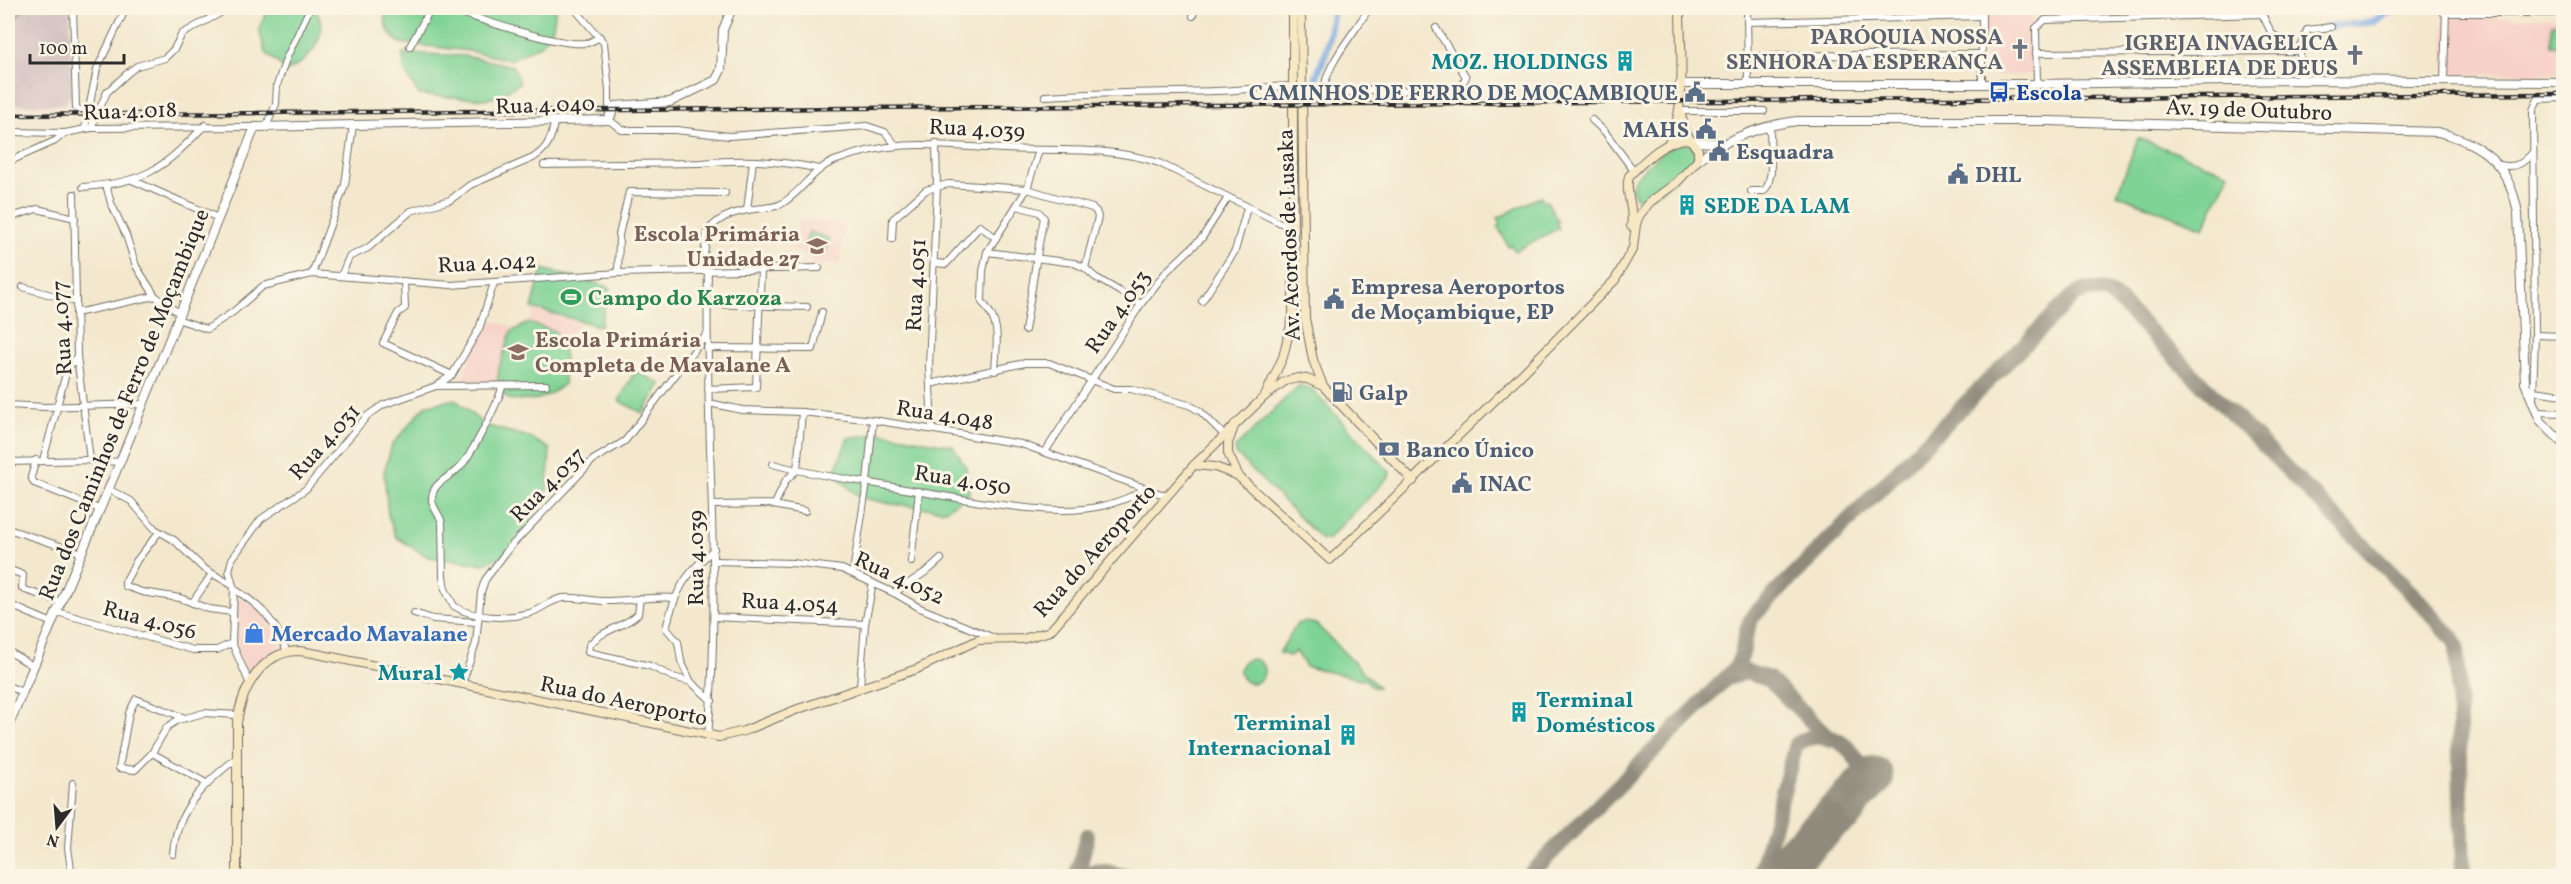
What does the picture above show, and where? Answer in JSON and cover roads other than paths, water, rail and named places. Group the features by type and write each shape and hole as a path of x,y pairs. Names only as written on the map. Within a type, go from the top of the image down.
{"main road":[{"name":"Av. Acordos de Lusaka","path":"1265,396 1283,357 1293,316 1295,230 1293,8"},
{"name":"Av. Acordos de Lusaka","path":"1301,8 1305,318 1313,360 1323,386"},
{"path":"1668,144 1675,132 1680,111 1680,8"},
{"path":"1194,465 1215,467 1239,477 1330,560 1413,481 1614,280 1633,248 1636,224 1642,213 1650,202 1676,183 1698,160 1698,150 1680,111"},
{"path":"1628,259 1628,242 1633,219 1627,184 1634,171 1668,144 1679,139 1692,141"},
{"path":"1630,196 1639,203 1650,202"},
{"name":"Rua do Aeroporto","path":"287,653 299,651 327,656 708,736 719,737 744,731 860,687 916,669 978,640 1023,639 1050,631 1194,465 1223,434 1265,396 1285,381 1299,378 1323,386"},
{"path":"1323,386 1413,481"},
{"path":"1235,424 1228,443 1228,453 1239,477"},
{"path":"237,876 237,758 238,715 241,698 249,682 273,659 287,653"}],"street":[{"path":"73,8 75,108 100,110"},
{"path":"88,128 88,110 97,69 126,8"},
{"path":"88,128 100,110 107,92 129,72 137,66 165,58 174,50 182,34 229,8"},
{"path":"266,127 276,104 277,85 286,59 310,8"},
{"path":"410,46 430,8"},
{"path":"447,8 518,31 562,40 587,43 600,37"},
{"path":"574,8 604,43 607,57 609,120"},
{"path":"609,120 615,106 670,102 716,80 721,70 723,30 732,8"},
{"path":"1193,16 1194,8"},
{"path":"1324,94 1324,86 1333,64 1369,8"},
{"path":"1747,8 1748,84"},
{"path":"1982,8 1982,83"},
{"path":"2444,81 2445,10 2564,13"},
{"path":"2037,84 2036,28 2045,20 2261,11 2272,34 2300,51"},
{"path":"1747,22 1982,16"},
{"path":"2301,80 2300,51 2307,30 2331,27"},
{"path":"1302,97 1378,89 1432,92 1461,86 1466,77 1436,28"},
{"path":"2036,53 2300,51"},
{"path":"1747,56 1982,54"},
{"path":"1680,84 2037,84 2301,80 2564,82"},
{"path":"1045,96 1218,91 1293,86"},
{"path":"2564,98 2538,99 2534,103 2533,152 2534,408 2564,413"},
{"path":"1680,111 1764,111"},
{"name":"Rua 4.040","path":"255,127 609,120 622,130 676,130 729,136 867,126 885,132 895,144"},
{"path":"1592,120 1605,132 1634,171"},
{"name":"Av. 19 de Outubro","path":"1698,160 1725,143 1770,127 1797,121 1974,120 2438,132 2474,144 2500,165 2511,186 2518,213 2523,373 2534,408 2548,430 2564,445"},
{"path":"341,276 349,257 368,248 411,211 450,200 470,184 543,152 551,139 554,122"},
{"path":"131,180 163,165 206,125"},
{"name":"Rua 4.018","path":"8,132 65,133 88,128 206,125 255,127"},
{"path":"312,274 345,185 353,125"},
{"name":"Rua dos Caminhos de Ferro de Moçambique","path":"8,723 62,602 255,127"},
{"path":"1751,191 1764,191 1768,186 1771,172 1770,127"},
{"path":"8,162 55,141 65,133"},
{"path":"1692,141 1725,143"},
{"name":"Rua 4.039","path":"708,736 712,701 715,561 706,334 708,304 705,271 708,230 724,217 747,210 781,205 819,169 831,162 895,144 936,143 1111,152 1140,157 1174,171 1227,199 1295,230"},
{"name":"Rua 4.051","path":"932,429 930,345 938,187 936,143"},
{"path":"995,371 998,330 993,315 982,301 983,271 987,252 1027,189 1039,150"},
{"path":"2500,165 2518,166 2524,163 2533,152"},
{"path":"544,165 753,161 795,164 819,169"},
{"path":"747,210 753,161"},
{"path":"83,187 131,180 218,218"},
{"path":"892,239 895,216 910,207 920,194 938,187 948,184 1027,189 1096,211 1098,217 1085,268"},
{"path":"106,185 136,266 155,296 178,316"},
{"path":"618,273 619,235 629,192 725,193"},
{"name":"Rua 4.077","path":"74,194 76,356 90,460"},
{"name":"Rua 4.053","path":"1045,452 1141,304 1166,272 1202,238 1227,199"},
{"path":"1017,206 1043,214 1025,330"},
{"path":"1202,301 1235,251 1246,208"},
{"path":"8,218 37,209 75,218"},
{"path":"935,263 946,263 982,225 996,238"},
{"path":"987,252 1074,263 1141,304"},
{"name":"Rua 4.042","path":"178,316 207,329 233,312 263,286 312,274 451,285 618,273 819,268"},
{"path":"708,389 755,388 759,348 761,270"},
{"path":"404,281 405,308 398,313 383,343 452,375"},
{"name":"Rua 4.031","path":"249,682 232,643 233,587 229,571 232,559 261,519 300,495 367,416 375,410 436,386 452,375 479,329 494,283"},
{"path":"23,287 76,302"},
{"path":"76,313 155,296"},
{"path":"708,304 807,307"},
{"path":"707,348 813,350 822,312"},
{"name":"Rua 4.037","path":"462,684 473,654 482,586 509,548 593,460 625,441 706,334"},
{"path":"2535,334 2564,336"},
{"path":"76,356 67,370 40,460 31,477 34,483 99,509"},
{"path":"930,384 1037,362 1049,363 1114,389 1131,389 1189,405 1200,411 1223,434"},
{"path":"436,386 546,385"},
{"path":"477,619 454,606 446,589 440,515 432,502 435,488 458,470 467,458 497,404 502,387"},
{"path":"2533,391 2564,395"},
{"path":"8,405 141,404"},
{"name":"Rua 4.048","path":"709,404 742,410 802,412 873,420 1021,444 1167,496"},
{"path":"772,505 777,501 786,480 797,470 802,412"},
{"path":"853,572 867,482 873,420"},
{"path":"8,462 90,460 120,462"},
{"name":"Rua 4.050","path":"773,464 828,477 988,503 1060,510 1117,502 1132,497 1146,488"},
{"path":"108,489 131,501 159,532 180,544 192,558 212,574 255,603 268,615 284,641 287,653"},
{"path":"911,562 919,491"},
{"path":"713,505 772,505 805,511"},
{"path":"8,529 82,553"},
{"path":"159,532 137,560 124,584 142,592 177,597 209,609 232,612"},
{"path":"712,701 691,682 681,662 678,642 667,630 674,598 689,575 714,549"},
{"path":"894,593 941,559"},
{"name":"Rua 4.052","path":"715,561 792,563 853,572 920,608 995,638"},
{"path":"8,569 23,575 23,589 62,602"},
{"path":"192,603 212,574"},
{"path":"860,687 865,624 873,583"},
{"path":"640,598 638,614 626,623 602,633 588,645 588,652 650,666 673,677 691,682"},
{"path":"414,613 433,619 477,619 531,613 554,599 607,602 640,598 674,598"},
{"path":"8,604 52,623"},
{"name":"Rua 4.056","path":"57,612 193,650 217,650 232,643"},
{"name":"Rua 4.054","path":"714,617 865,624"},
{"path":"8,651 33,666"},
{"path":"8,686 22,692"},
{"path":"185,718 135,699 129,713 119,768 135,770 152,753 167,727 185,718 204,713 238,715"},
{"path":"152,753 208,783"},
{"path":"172,854 176,831 182,815 208,783 237,758"},
{"path":"72,876 68,848 74,783"}],"waterway":[{"path":"1312,96 1310,93 1326,52 1334,8"},
{"path":"2325,27 2374,22 2385,14 2407,8"}],"railway":[{"path":"8,115 2564,94"}],"place":[{"name":"PARÓQUIA NOSSA SENHORA DA ESPERANÇA","path":"2020,49"},
{"name":"IGREJA INVAGELICA ASSEMBLEIA DE DEUS","path":"2355,55"},
{"name":"MOZ. HOLDINGS","path":"1625,61"},
{"name":"CAMINHOS DE FERRO DE MOÇAMBIQUE","path":"1695,92"},
{"name":"Escola","path":"1999,92"},
{"name":"MAHS","path":"1706,129"},
{"name":"Esquadra","path":"1719,151"},
{"name":"DHL","path":"1958,174"},
{"name":"SEDE DA LAM","path":"1687,205"},
{"name":"Escola Primária Unidade 27","path":"817,246"},
{"name":"Campo do Karzoza","path":"571,297"},
{"name":"Empresa Aeroportos de Moçambique, EP","path":"1334,299"},
{"name":"Escola Primária Completa de Mavalane A","path":"518,352"},
{"name":"Galp","path":"1342,392"},
{"name":"Banco Único","path":"1389,449"},
{"name":"INAC","path":"1462,483"},
{"name":"Mercado Mavalane","path":"254,633"},
{"name":"Mural","path":"459,672"},
{"name":"Terminal Domésticos","path":"1519,712"},
{"name":"Terminal Internacional","path":"1348,735"}]}
